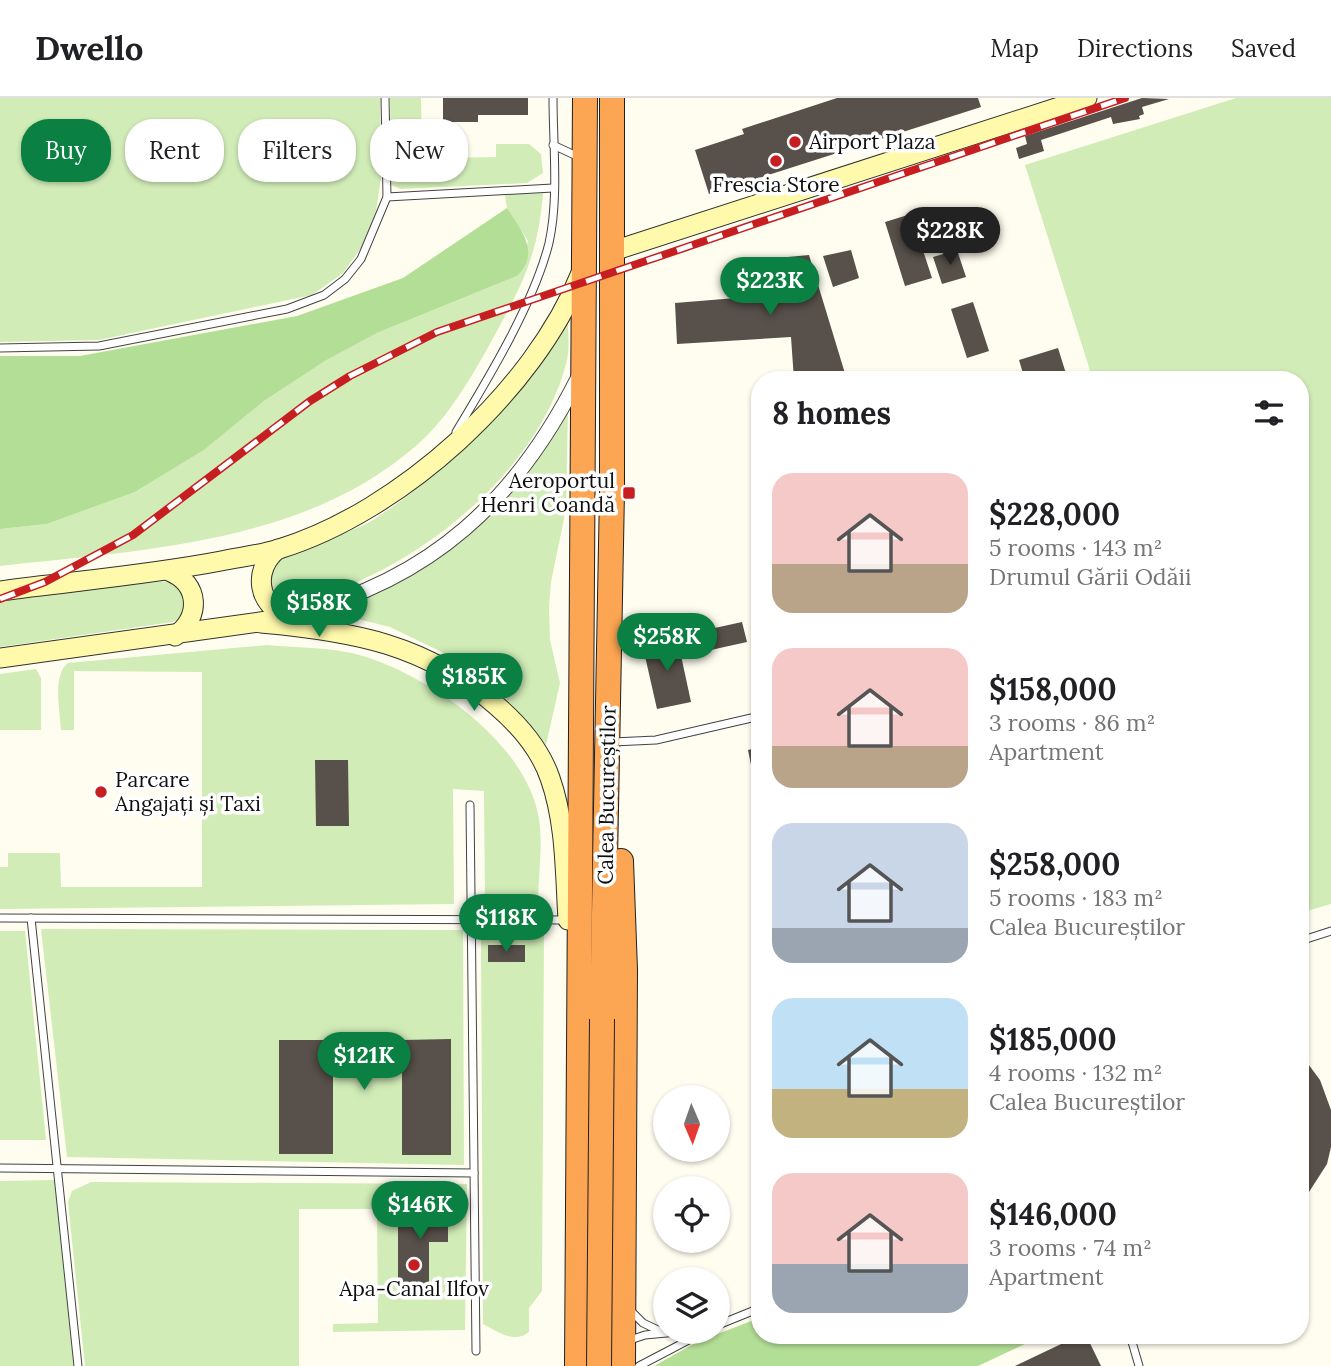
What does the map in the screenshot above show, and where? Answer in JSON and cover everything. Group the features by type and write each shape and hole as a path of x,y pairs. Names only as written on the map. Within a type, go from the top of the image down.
{"highway":[{"name":"Calea Bucureștilor","path":"585,98 582,719 591,1020 611,1357"},
{"name":"Calea Bucureștilor","path":"578,1366 591,1020 609,718 612,98"},
{"path":"609,718 617,758 625,970 624,1301 611,1357"},
{"path":"561,1366 572,758 582,719"}],"street":[{"path":"613,251 1087,98"},
{"path":"0,591 169,571 278,550 321,532 390,495 441,458 511,385 563,310 585,262"},
{"path":"0,658 261,623 344,602 393,578 434,552 475,520 508,487 536,451 584,366"},
{"path":"278,550 263,569 261,589 270,607 292,615 330,621 429,658 473,685 510,717 538,751 550,777 562,830 568,920"},
{"path":"169,571 184,580 194,599 190,621 175,636"},
{"path":"261,623 328,629 378,640"}],"lane":[{"path":"0,348 99,346 287,309 324,295 345,279 361,259 387,197 385,98"},
{"path":"441,458 484,385 520,315 548,245 553,188 552,98"},
{"path":"553,145 585,160"},
{"path":"387,197 553,188"},
{"path":"613,742 656,740 751,718"},
{"path":"470,805 476,1351"},
{"path":"0,918 568,920"},
{"path":"30,918 78,1366"},
{"path":"1309,938 1331,931"},
{"path":"0,1168 474,1173"},
{"path":"624,1301 636,1318 653,1327"},
{"path":"730,1320 751,1312"},
{"path":"611,1357 653,1337"},
{"path":"639,1366 682,1344"},
{"path":"1133,1344 1139,1366"}],"green space":[{"path":"0,98 380,98 380,119 370,119 370,182 380,182 376,211 364,244 343,273 312,295 99,340 0,342"},
{"path":"390,98 421,98 421,119 390,119"},
{"path":"1236,98 1331,98 1331,904 1309,910 1309,371 1090,371 1025,165"},
{"path":"496,144 529,144 541,154 543,173 527,183 401,189 391,185 391,182 468,182 468,158 496,157"},
{"path":"543,193 537,236 526,271 511,305 475,369 449,410 428,434 372,478 324,503 273,523 219,537 165,547 0,566 0,529 47,524 135,492 204,450 264,401 325,361 377,333 517,276 528,241 507,208 505,195"},
{"path":"507,208 523,233 528,250 528,259 517,276 377,333 325,361 264,401 204,450 135,492 47,524 0,529 0,356 80,356 297,316 403,278"},
{"path":"568,322 566,364 550,406 526,447 495,484 459,518 419,548 376,573 333,592 290,604 269,594 268,571 277,563 302,549 373,520 402,500 455,455 503,405"},
{"path":"568,406 566,509 551,582 549,607 550,640 560,683 546,745 503,695 450,656 390,627 350,617 343,609 344,605 478,524"},
{"path":"150,581 171,582 180,588 185,606 183,616 173,622 0,647 0,601"},
{"path":"267,645 340,651 389,666 444,696 494,737 514,761 529,787 538,814 541,847 538,905 485,904 484,791 453,789 454,904 0,909 0,867 8,867 8,853 60,853 61,887 202,887 202,672 74,671 74,730 61,730 58,684 68,663"},
{"path":"36,669 41,678 41,730 0,730 0,674"},
{"path":"41,929 463,930 464,1165 67,1157"},
{"path":"0,931 25,931 46,1140 0,1140"},
{"path":"481,932 544,932 542,1291 529,1308 529,1332 518,1337 506,1336 483,1324"},
{"path":"55,1180 74,1366 0,1366 0,1181"},
{"path":"91,1182 467,1184 465,1330 333,1332 333,1324 378,1323 377,1209 299,1209 299,1366 85,1366 68,1202 72,1191"},
{"path":"751,1321 751,1344 1025,1344 978,1366 654,1366 693,1344 730,1344 730,1329"}],"building":[{"path":"443,98 528,98 528,115 478,115 478,122 468,122 468,119 443,119"},
{"name":"Airport Plaza","path":"837,98 978,98 981,107 709,194 695,150 744,134 742,129"},
{"path":"1142,98 1169,99 1142,107 1144,114 1139,116 1140,119 1113,124 1111,117 1041,140 1044,151 1019,159 1016,148 1027,144 1025,136"},
{"path":"911,214 932,278 905,286 885,222"},
{"path":"851,250 859,278 833,287 823,256"},
{"path":"957,250 966,277 942,284 933,257"},
{"path":"809,255 844,371 793,371 791,337 677,344 675,303 736,298 735,272 740,272 740,268 778,266 777,258"},
{"path":"973,302 989,351 967,358 951,309"},
{"path":"1058,348 1065,371 1022,371 1019,360"},
{"path":"742,622 747,642 688,655 683,635"},
{"path":"677,637 691,702 657,709 642,643"},
{"path":"315,760 348,760 349,826 316,826"},
{"path":"488,945 525,945 525,962 488,962"},
{"path":"451,1039 451,1155 402,1155 402,1073 333,1073 333,1154 279,1154 279,1040 332,1040 332,1047 402,1047 402,1040"},
{"path":"1309,1065 1320,1080 1331,1110 1331,1147 1327,1164 1309,1192"},
{"name":"Apa-Canal Ilfov","path":"406,1201 448,1201 448,1242 429,1242 429,1289 398,1289 398,1218 406,1218"},
{"path":"1061,1344 1090,1344 1101,1366 1015,1366"}],"railway":[{"path":"0,599 45,582 133,535 310,401 350,376 437,332 1125,98"}],"place":[{"name":"Airport Plaza","path":"795,142"},
{"name":"Frescia Store","path":"776,161"},
{"name":"Aeroportul Henri Coandă","path":"629,493"},
{"name":"Parcare Angajați și Taxi","path":"101,792"},
{"name":"Apa-Canal Ilfov","path":"414,1265"}]}
